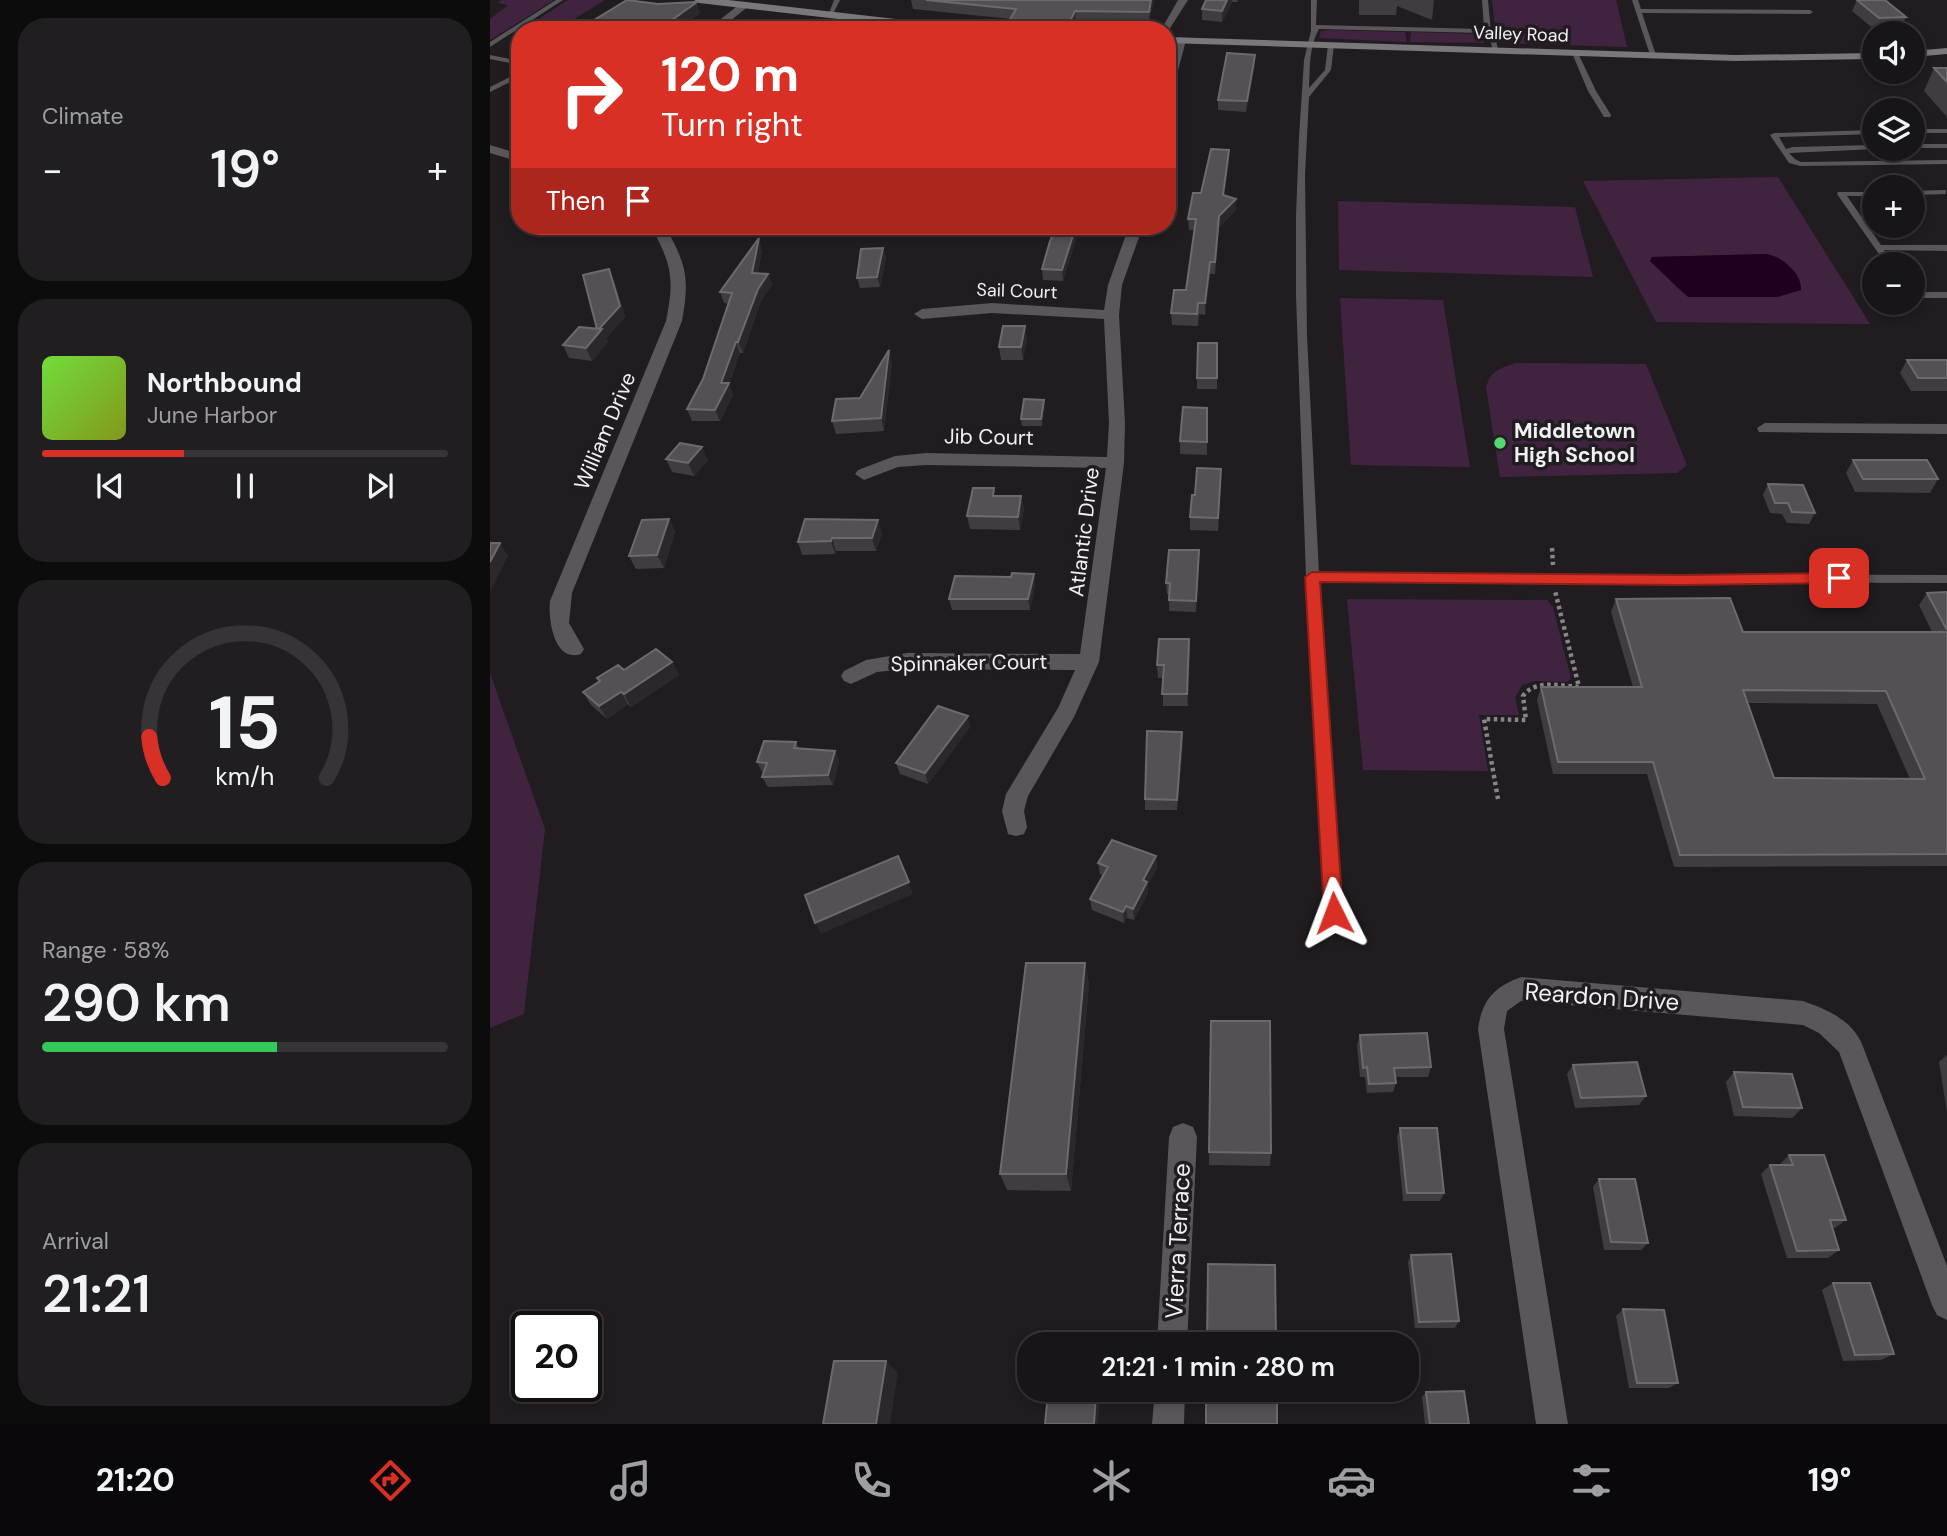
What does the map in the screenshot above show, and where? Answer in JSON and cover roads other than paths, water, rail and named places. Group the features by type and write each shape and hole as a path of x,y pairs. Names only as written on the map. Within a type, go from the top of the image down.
{"main road":[{"path":"699,0 884,21"},
{"name":"Valley Road","path":"1176,40 1653,55 1862,56"},
{"path":"1925,53 1947,51"}],"street":[{"path":"1171,21 1183,0"},
{"path":"721,21 739,3"},
{"path":"490,149 511,155"},
{"name":"William Drive","path":"574,649 563,638 558,622 562,593 664,347 679,296 676,260 664,235"},
{"name":"Atlantic Drive","path":"1016,827 1013,811 1017,794 1067,711 1089,662 1115,463 1117,423 1111,315 1115,285 1133,235"},
{"name":"Sail Court","path":"922,314 992,307 1111,315"},
{"path":"1765,428 1947,429"},
{"name":"Jib Court","path":"864,474 895,462 926,459 1115,463"},
{"name":"Spinnaker Court","path":"851,676 873,665 908,661 1089,662"},
{"name":"Reardon Drive","path":"1552,1424 1491,1029 1493,1010 1505,993 1521,989 1802,1013 1820,1018 1836,1028 1849,1044 1947,1305"},
{"name":"Vierra Terrace","path":"1173,1332 1183,1137"},
{"path":"1168,1424 1169,1402"}],"lane":[{"path":"527,21 560,0"},
{"path":"830,15 837,0"},
{"path":"1314,0 1299,172 1300,292 1312,577 1334,913"},
{"path":"1485,0 1488,32"},
{"path":"1635,0 1653,55"},
{"path":"1639,11 1810,12"},
{"path":"1313,30 1325,26 1488,32 1492,34 1495,50"},
{"path":"490,45 511,32"},
{"path":"1305,97 1328,70 1331,45"},
{"path":"1575,53 1592,92 1607,115"},
{"path":"490,57 511,60"},
{"path":"490,90 511,79"},
{"path":"1925,131 1947,131"},
{"path":"1862,132 1774,135 1791,161 1800,164 1947,162"},
{"path":"1925,146 1947,146"},
{"path":"1784,152 1793,149 1862,147"},
{"path":"1925,193 1946,192"},
{"path":"1862,194 1841,194 1862,224"},
{"path":"1872,238 1882,252"},
{"path":"1878,247 1947,248"},
{"path":"1925,295 1947,295"},
{"path":"1312,577 1947,579"}],"place":[{"name":"Middletown High School","path":"1500,443"}]}
